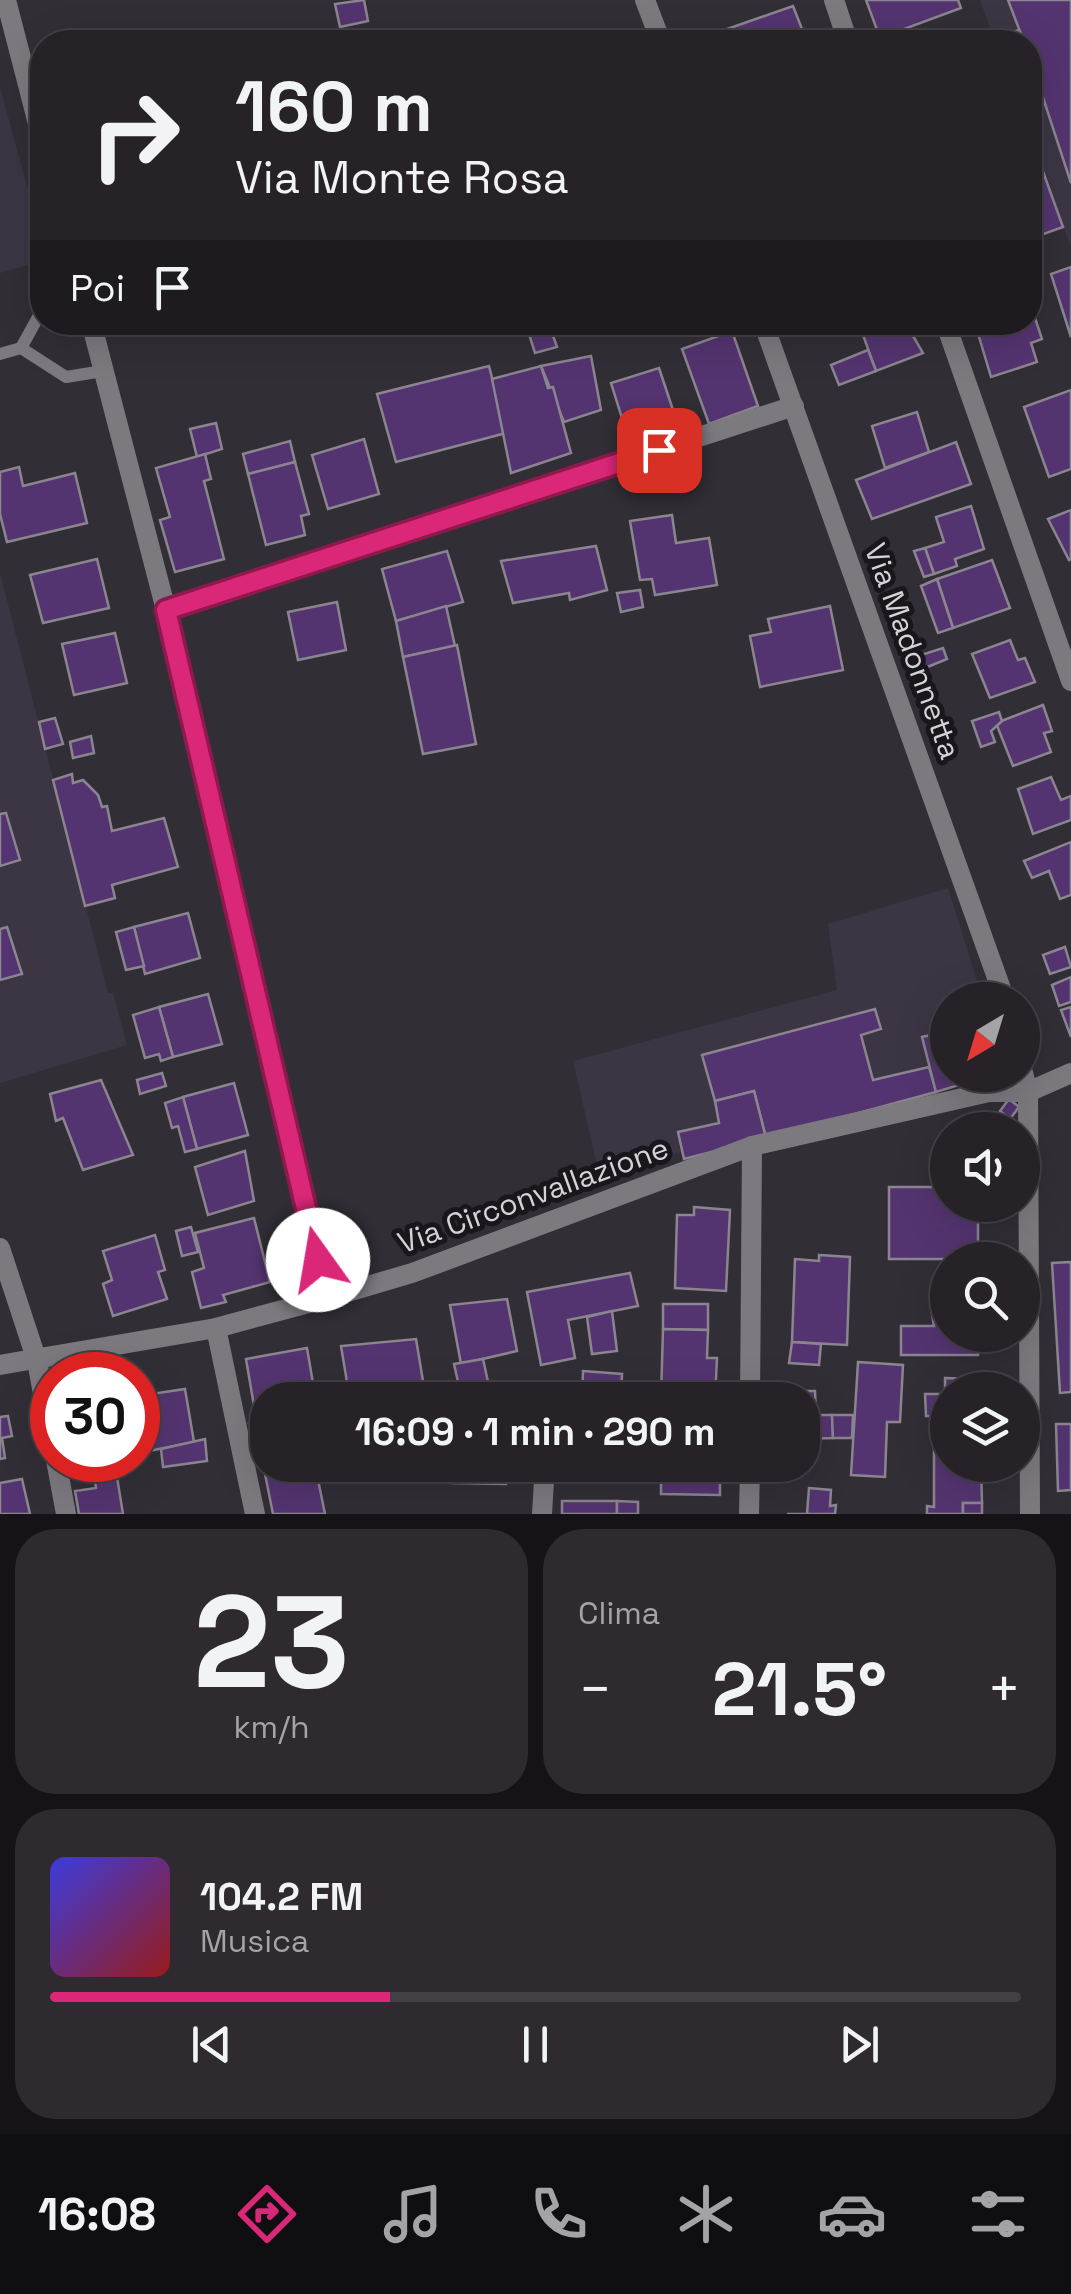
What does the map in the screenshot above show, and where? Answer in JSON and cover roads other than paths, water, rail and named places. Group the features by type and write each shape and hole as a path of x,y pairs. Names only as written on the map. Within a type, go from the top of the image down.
{"street":[{"path":"6,0 30,92"},
{"path":"645,0 656,30"},
{"path":"834,0 844,30"},
{"path":"94,335 166,610 327,1298"},
{"name":"Via Madonnetta","path":"768,335 999,982"},
{"path":"949,335 1071,681"},
{"path":"166,610 794,406"},
{"path":"1040,1087 1071,1074"},
{"name":"Via Circonvallazione","path":"90,1352 216,1328 412,1274 752,1146 989,1092"},
{"path":"1028,1092 1030,1514"},
{"path":"750,1382 752,1146"},
{"path":"0,1248 34,1352"},
{"path":"216,1328 254,1514"},
{"name":"Via Circonvallazione","path":"0,1365 30,1363"},
{"path":"60,1482 66,1514"},
{"path":"542,1514 544,1482"},
{"path":"750,1482 750,1514"}],"lane":[{"path":"0,354 22,348 30,333"},
{"path":"22,348 66,377 103,371"}]}
